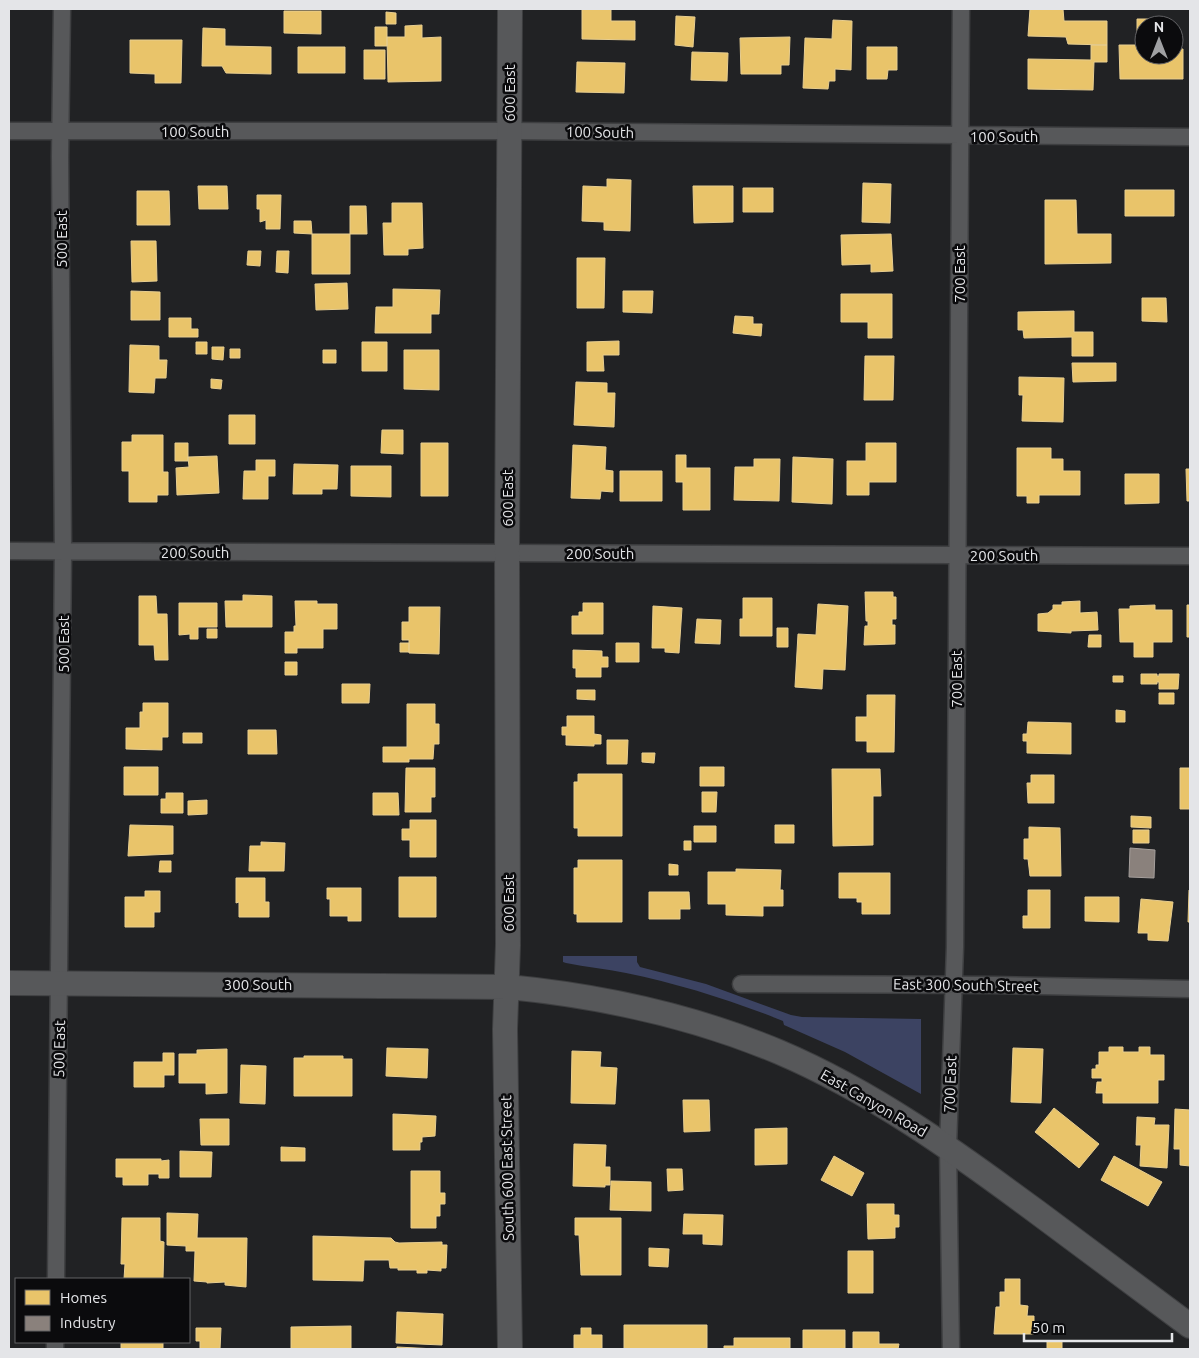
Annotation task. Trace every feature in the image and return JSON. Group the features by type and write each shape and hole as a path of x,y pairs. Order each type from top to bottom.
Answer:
{"street":[{"name":"500 East","path":"56,1278 63,552 60,132 62,9"},
{"name":"600 East","path":"508,986 507,552 510,9"},
{"name":"700 East","path":"951,1349 948,1147 954,985 961,9"},
{"name":"100 South","path":"9,131 509,131 1190,137"},
{"name":"200 South","path":"9,552 507,552 1190,556"},
{"name":"300 South","path":"9,983 508,986"},
{"name":"East 300 South Street","path":"742,984 1190,989"},
{"name":"East Canyon Road","path":"508,986 574,994 616,1002 695,1022 741,1037 788,1056 852,1088 948,1147 1190,1326"},
{"name":"South 600 East Street","path":"508,986 505,1029 510,1349"}],"shaded area":[{"path":"563,956 637,956 637,962 640,967 706,984 791,1015 802,1017 921,1019 921,1094 845,1052 784,1025 783,1021 726,1000 666,982 566,963 563,962"}],"building: Homes":[{"path":"582,9 611,9 611,21 635,21 635,40 582,39"},
{"path":"1030,9 1063,9 1064,21 1107,21 1107,45 1068,44 1066,37 1028,36"},
{"path":"284,11 321,11 321,34 284,33"},
{"path":"386,12 396,13 396,24 386,24"},
{"path":"676,16 695,17 693,47 675,45"},
{"path":"833,20 852,21 851,70 835,69 835,81 829,81 828,89 803,88 805,38 832,39"},
{"path":"422,25 422,38 441,37 441,81 388,82 387,37 405,37 405,26"},
{"path":"375,27 387,27 387,46 375,46"},
{"path":"203,28 225,29 225,46 271,47 271,74 226,73 222,66 202,66"},
{"path":"790,37 789,65 781,65 781,74 741,74 740,38"},
{"path":"130,40 182,40 181,83 155,83 155,74 130,73"},
{"path":"1091,45 1107,45 1107,62 1094,62 1093,90 1028,89 1028,59 1091,60"},
{"path":"1119,45 1134,45 1134,65 1183,65 1183,79 1120,79"},
{"path":"298,47 345,47 345,73 298,73"},
{"path":"867,47 897,47 897,70 888,70 887,79 867,79"},
{"path":"364,50 385,50 385,79 364,79"},
{"path":"692,52 728,53 727,81 691,80"},
{"path":"577,62 625,63 624,93 576,92"},
{"path":"607,179 631,180 630,231 604,230 604,222 582,221 583,186 607,187"},
{"path":"863,183 891,184 890,223 862,222"},
{"path":"198,186 227,186 228,209 199,209"},
{"path":"693,186 733,186 733,222 694,223"},
{"path":"743,188 773,188 773,212 743,212"},
{"path":"1125,190 1174,190 1174,216 1125,216"},
{"path":"137,191 169,191 170,225 137,225"},
{"path":"257,195 281,195 280,229 266,229 266,220 260,222 260,209 257,209"},
{"path":"1045,200 1076,200 1077,234 1111,234 1111,263 1045,264"},
{"path":"392,203 422,203 423,248 408,249 408,255 384,255 383,223 392,223"},
{"path":"350,206 366,206 367,234 350,234"},
{"path":"294,221 311,221 312,234 294,233"},
{"path":"312,234 350,234 350,274 312,274"},
{"path":"891,234 893,271 871,272 871,264 842,265 841,235"},
{"path":"131,241 156,241 157,281 132,282"},
{"path":"248,251 261,251 260,266 247,265"},
{"path":"277,251 289,251 288,273 276,272"},
{"path":"577,258 605,258 604,308 577,308"},
{"path":"347,283 348,309 316,310 315,284"},
{"path":"393,289 440,290 439,314 431,314 431,333 375,333 376,307 393,307"},
{"path":"131,291 160,292 160,320 131,320"},
{"path":"623,291 653,291 652,313 623,312"},
{"path":"841,294 892,294 892,338 868,338 868,322 841,322"},
{"path":"1142,298 1166,298 1167,322 1142,321"},
{"path":"1074,311 1074,332 1093,332 1093,356 1072,356 1072,337 1024,338 1023,330 1018,330 1018,312"},
{"path":"735,316 753,317 753,324 762,324 761,336 733,333"},
{"path":"169,318 191,318 191,329 198,329 198,337 169,337"},
{"path":"619,341 619,355 603,355 604,371 587,371 587,342"},
{"path":"196,342 207,342 207,354 196,354"},
{"path":"362,342 387,342 387,371 362,371"},
{"path":"130,345 159,346 159,360 167,360 166,378 155,378 154,393 129,392"},
{"path":"212,347 224,347 223,360 212,359"},
{"path":"230,349 240,349 240,358 230,358"},
{"path":"323,350 336,350 336,363 323,363"},
{"path":"404,350 439,350 439,390 404,389"},
{"path":"865,356 894,356 893,400 864,400"},
{"path":"1072,363 1116,363 1116,381 1073,382"},
{"path":"1019,377 1064,378 1063,422 1022,421 1023,395 1019,395"},
{"path":"211,379 222,380 221,389 211,388"},
{"path":"576,382 607,383 607,393 615,393 614,427 574,425"},
{"path":"229,415 255,415 255,444 229,444"},
{"path":"382,430 403,430 403,454 381,453"},
{"path":"132,435 163,435 163,472 168,472 168,495 157,495 157,502 129,502 129,471 122,471 122,442 132,442"},
{"path":"175,443 188,443 188,461 175,461"},
{"path":"421,443 448,443 448,496 421,496"},
{"path":"866,443 896,443 896,482 869,482 869,495 847,495 847,461 866,461"},
{"path":"573,445 606,447 605,470 613,471 613,492 601,491 600,499 571,498"},
{"path":"1017,448 1051,448 1051,459 1063,459 1063,471 1080,471 1080,495 1039,495 1039,503 1027,503 1027,496 1017,496"},
{"path":"676,455 686,455 686,468 710,468 710,510 683,510 683,482 676,482"},
{"path":"217,456 219,493 177,495 176,468 189,467 188,457"},
{"path":"793,457 833,459 832,504 792,502"},
{"path":"754,459 780,459 779,501 734,500 735,467 754,467"},
{"path":"256,460 275,460 275,476 268,476 268,499 243,499 244,471 256,471"},
{"path":"294,464 338,465 337,489 322,489 322,494 293,494"},
{"path":"351,466 391,466 391,497 351,496"},
{"path":"1186,469 1190,469 1190,501 1187,501"},
{"path":"620,471 662,471 662,501 620,501"},
{"path":"1125,474 1159,474 1159,503 1125,504"},
{"path":"865,592 893,592 893,597 896,597 896,619 892,619 892,625 895,625 895,644 864,645 865,626 868,626 868,621 866,621"},
{"path":"243,595 272,596 272,627 226,627 225,601 243,601"},
{"path":"139,596 156,596 157,614 167,614 168,660 155,660 154,645 139,645"},
{"path":"743,598 772,598 772,636 740,636 740,619 743,619"},
{"path":"295,601 317,601 317,604 337,604 337,629 323,629 323,648 297,648 297,653 285,653 285,632 294,632 294,626 296,626"},
{"path":"1080,601 1080,613 1097,612 1098,630 1071,631 1071,633 1038,631 1038,614 1048,613 1053,609 1053,605 1062,605 1062,602"},
{"path":"179,603 217,603 217,627 198,627 198,639 190,639 190,634 179,635"},
{"path":"583,603 603,603 603,634 572,634 572,616 579,616 579,612 583,612"},
{"path":"818,604 848,606 845,670 823,669 822,689 795,687 798,634 816,635"},
{"path":"1155,605 1155,610 1172,610 1172,642 1153,642 1153,657 1134,657 1134,642 1120,642 1119,609 1130,609 1130,606"},
{"path":"1187,605 1190,605 1190,637 1187,637"},
{"path":"653,606 682,608 679,653 665,652 665,648 652,648"},
{"path":"409,607 440,607 439,654 409,653 409,640 402,640 402,622 409,622"},
{"path":"697,619 721,620 720,644 695,643"},
{"path":"777,628 788,628 788,647 777,647"},
{"path":"207,629 217,629 217,638 207,638"},
{"path":"1089,635 1101,635 1101,647 1088,647"},
{"path":"400,643 409,643 409,652 400,652"},
{"path":"616,643 639,643 639,662 616,662"},
{"path":"573,650 602,651 602,657 608,657 608,667 601,667 601,677 576,677 576,668 573,668"},
{"path":"285,662 297,662 297,675 285,675"},
{"path":"1141,674 1157,674 1159,676 1159,674 1179,674 1178,689 1159,689 1159,682 1157,684 1141,684"},
{"path":"1113,676 1123,676 1123,682 1113,682"},
{"path":"342,684 370,684 369,703 342,703"},
{"path":"577,690 595,690 595,700 577,699"},
{"path":"1159,693 1174,693 1174,704 1159,704"},
{"path":"867,695 895,695 894,752 867,752 867,741 856,741 856,717 867,717"},
{"path":"143,703 168,703 168,737 162,737 162,750 126,749 126,728 140,728 140,712 143,712"},
{"path":"407,704 435,704 435,724 439,724 439,744 434,744 433,759 409,759 409,762 383,762 383,747 407,747"},
{"path":"1116,710 1125,711 1125,722 1116,722"},
{"path":"567,716 594,716 594,734 601,735 601,744 594,744 594,746 566,745 566,735 562,735 562,727 567,727"},
{"path":"1028,722 1071,723 1071,754 1027,753 1027,741 1023,741 1023,734 1027,734"},
{"path":"248,730 276,730 277,754 248,754"},
{"path":"183,733 202,733 202,743 183,743"},
{"path":"607,740 628,740 627,764 607,764"},
{"path":"642,753 655,753 654,763 642,762"},
{"path":"124,767 158,767 158,795 124,795"},
{"path":"700,767 724,767 724,786 700,786"},
{"path":"406,768 435,768 435,797 431,797 431,812 405,812"},
{"path":"1180,768 1190,768 1190,809 1180,809"},
{"path":"832,769 880,769 881,796 873,796 873,845 833,846"},
{"path":"578,774 622,774 622,836 578,836 578,828 574,828 574,782 578,782"},
{"path":"1031,775 1054,775 1054,803 1028,803 1027,783 1031,783"},
{"path":"702,792 717,792 716,812 702,812"},
{"path":"166,793 183,793 183,813 161,813 161,799 166,799"},
{"path":"373,793 398,793 399,815 373,815"},
{"path":"207,800 207,814 188,815 188,801"},
{"path":"1131,816 1151,817 1151,828 1131,827"},
{"path":"410,820 436,820 436,857 410,857 410,840 402,840 402,829 410,829"},
{"path":"130,825 173,826 173,854 128,856"},
{"path":"775,825 794,825 794,843 775,843"},
{"path":"694,826 716,826 716,842 694,842"},
{"path":"1029,827 1060,828 1061,876 1030,876 1028,859 1024,859 1024,839 1029,839"},
{"path":"1133,830 1149,830 1149,843 1133,843"},
{"path":"684,841 691,841 691,850 684,850"},
{"path":"261,842 285,843 284,871 249,871 250,846 261,846"},
{"path":"578,860 622,860 622,922 577,922 577,914 574,914 574,868 578,868"},
{"path":"160,861 171,861 171,872 159,872"},
{"path":"669,864 678,865 678,875 669,875"},
{"path":"736,869 781,870 780,890 783,890 783,906 763,906 763,916 726,915 726,904 708,904 708,872 736,872"},
{"path":"839,873 890,873 890,914 862,914 862,902 857,902 857,898 839,898"},
{"path":"399,877 436,877 436,917 399,917"},
{"path":"236,878 265,878 265,902 269,902 269,917 239,917 239,902 236,903"},
{"path":"327,888 361,888 361,921 348,921 348,916 330,916 330,899 327,899"},
{"path":"1028,890 1050,890 1050,928 1023,928 1023,916 1028,916"},
{"path":"1189,890 1190,922 1188,922"},
{"path":"145,891 160,891 160,912 154,912 154,927 125,927 125,897 145,897"},
{"path":"649,892 689,892 690,909 680,909 680,919 649,919"},
{"path":"1085,897 1119,897 1119,922 1085,921"},
{"path":"1141,899 1173,902 1168,941 1148,940 1148,933 1138,933"},
{"path":"1109,1047 1123,1047 1123,1052 1139,1052 1139,1047 1150,1047 1150,1055 1164,1055 1164,1080 1158,1080 1158,1103 1103,1103 1103,1093 1096,1093 1097,1082 1102,1082 1102,1078 1092,1078 1092,1069 1096,1069 1096,1065 1099,1065 1099,1052 1109,1052"},
{"path":"387,1048 428,1049 427,1078 386,1076"},
{"path":"1013,1048 1043,1049 1041,1103 1011,1102"},
{"path":"227,1049 227,1093 206,1094 206,1083 179,1083 179,1054 197,1054 197,1050"},
{"path":"572,1051 601,1052 600,1067 617,1068 615,1104 571,1103"},
{"path":"163,1053 174,1053 174,1075 164,1075 164,1087 134,1087 134,1062 163,1062"},
{"path":"304,1056 343,1056 343,1059 352,1059 352,1096 294,1096 294,1058 304,1058"},
{"path":"241,1065 266,1066 265,1104 240,1103"},
{"path":"683,1100 709,1100 710,1131 684,1132"},
{"path":"1054,1108 1099,1144 1079,1168 1035,1132"},
{"path":"1175,1109 1190,1110 1190,1166 1180,1165 1180,1149 1174,1149"},
{"path":"393,1114 436,1116 435,1136 422,1137 420,1150 393,1150"},
{"path":"1137,1117 1155,1118 1154,1125 1169,1125 1167,1168 1140,1166 1141,1145 1136,1145"},
{"path":"200,1119 229,1119 229,1145 201,1145"},
{"path":"787,1128 787,1164 755,1165 755,1129"},
{"path":"574,1144 606,1145 605,1167 610,1167 610,1185 605,1185 605,1187 573,1186"},
{"path":"281,1147 305,1148 305,1161 281,1161"},
{"path":"180,1151 212,1152 211,1177 180,1177"},
{"path":"834,1156 864,1173 852,1196 821,1180"},
{"path":"1114,1156 1162,1182 1148,1206 1101,1180"},
{"path":"116,1159 169,1160 169,1178 159,1178 159,1174 148,1174 148,1185 123,1185 123,1177 116,1177"},
{"path":"667,1169 682,1169 683,1190 668,1191"},
{"path":"411,1171 440,1171 440,1193 445,1193 445,1204 440,1204 440,1216 436,1216 436,1228 411,1228"},
{"path":"611,1181 651,1182 651,1211 610,1210"},
{"path":"867,1204 894,1204 894,1215 899,1215 899,1227 895,1227 895,1238 868,1239"},
{"path":"167,1213 198,1214 197,1238 247,1238 246,1287 225,1285 225,1282 207,1283 194,1281 195,1251 186,1251 186,1246 167,1245"},
{"path":"684,1214 723,1215 722,1245 703,1244 703,1234 683,1234"},
{"path":"122,1218 160,1218 160,1241 164,1242 163,1278 124,1278 125,1264 121,1264"},
{"path":"575,1218 621,1218 621,1275 581,1275 579,1235 575,1235"},
{"path":"313,1236 391,1238 399,1243 442,1242 442,1245 447,1245 446,1268 441,1268 441,1271 427,1270 427,1273 417,1273 417,1270 390,1268 389,1260 364,1260 363,1281 313,1280"},
{"path":"649,1248 669,1249 668,1267 649,1266"},
{"path":"848,1251 873,1251 873,1293 848,1293"},
{"path":"1005,1279 1020,1279 1020,1305 1028,1306 1027,1316 1034,1316 1034,1334 994,1334 996,1307 1000,1307 1000,1292 1005,1292"},
{"path":"397,1312 443,1314 442,1345 396,1343"},
{"path":"624,1325 707,1325 707,1349 624,1349"},
{"path":"351,1326 351,1349 291,1349 291,1327"},
{"path":"196,1328 221,1328 220,1349 200,1349 200,1341 196,1341"},
{"path":"581,1328 591,1328 591,1335 602,1335 602,1349 574,1349 574,1335 581,1335"},
{"path":"803,1330 845,1330 845,1349 803,1349"},
{"path":"853,1332 879,1332 879,1344 899,1344 898,1349 853,1349"},
{"path":"734,1338 790,1338 790,1349 724,1349 724,1346 734,1346"},
{"path":"1047,1341 1062,1341 1062,1349 1047,1349"},
{"path":"121,1343 163,1343 163,1349 121,1349"},
{"path":"397,1347 436,1349 397,1349"}],"building: Industry":[{"path":"1130,848 1155,850 1154,878 1129,877"}]}
